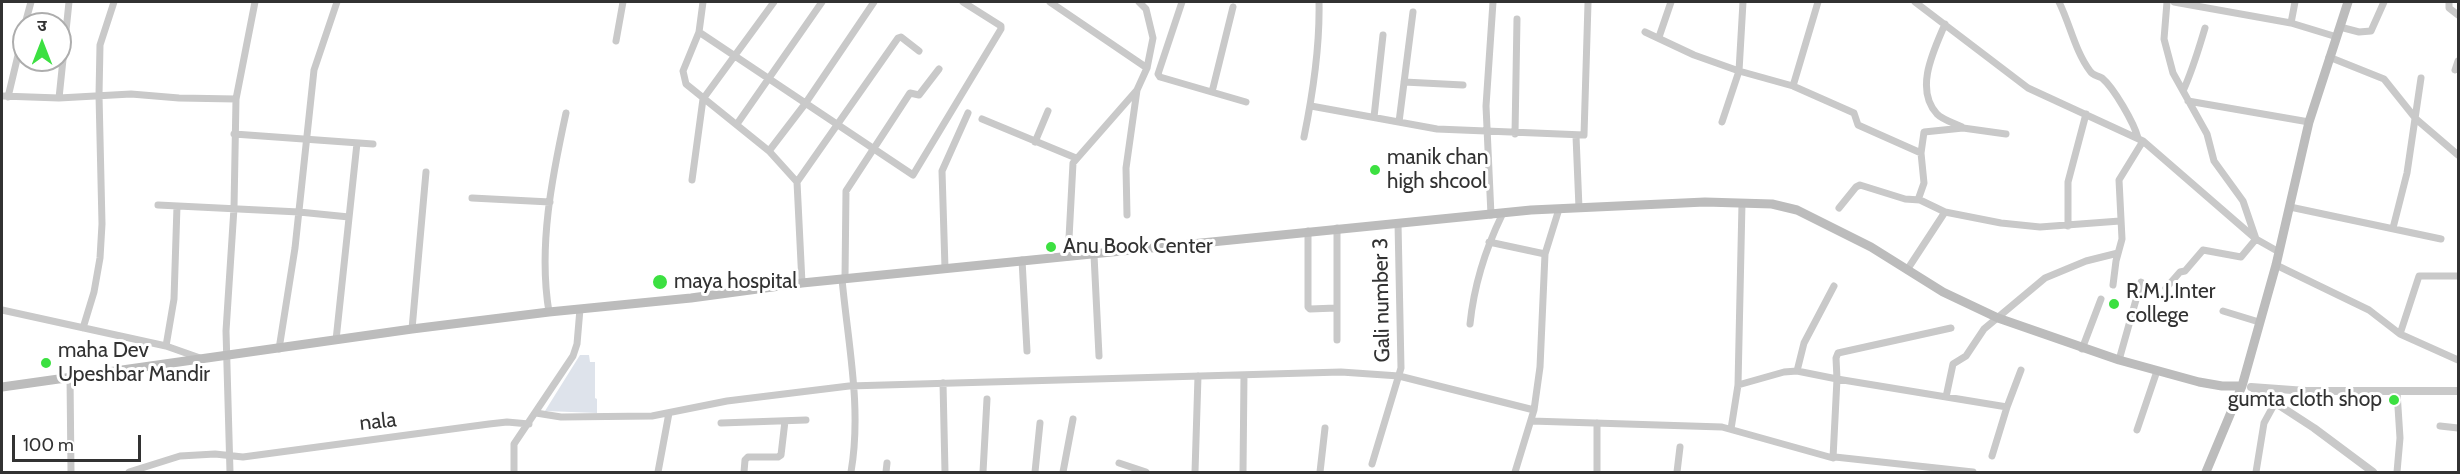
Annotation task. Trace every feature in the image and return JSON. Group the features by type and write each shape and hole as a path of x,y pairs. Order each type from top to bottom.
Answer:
{"main road":[{"path":"2206,472 2247,386 2259,322 2276,265 2309,122 2348,2"},
{"path":"2,387 412,329 691,298 844,278 1219,243 1337,228 1559,209 1705,202 1772,204 1797,210 1871,247 1943,292 1998,318 2082,349 2157,371 2222,386 2247,386"}],"street":[{"path":"60,98 69,2"},
{"path":"83,328 97,276 102,224 100,45 114,2"},
{"path":"230,472 226,331 234,208 234,134 236,99 255,2"},
{"path":"279,349 299,212 314,70 337,2"},
{"path":"616,41 623,2"},
{"path":"703,2 699,32 683,71 686,84 769,151 796,182 802,283"},
{"path":"692,180 703,99 774,2"},
{"path":"737,124 822,2"},
{"path":"769,151 805,104 874,2"},
{"path":"699,32 910,175 914,174 1001,29 1001,26 963,2"},
{"path":"1050,2 1147,68"},
{"path":"1127,215 1126,168 1137,90 1147,68 1153,38 1146,9 1139,2"},
{"path":"1182,2 1158,74 1246,102"},
{"path":"1304,137 1311,106 1319,28 1319,2"},
{"path":"1470,324 1476,283 1496,215 1486,132 1486,84 1493,2"},
{"path":"1659,37 1671,2"},
{"path":"1722,122 1739,71 1743,2"},
{"path":"1792,86 1818,2"},
{"path":"1915,2 2028,88 2141,139 2256,239 2279,252"},
{"path":"2059,2 2080,53 2091,73 2101,77 2133,122 2141,139"},
{"path":"2167,2 2164,39 2173,73 2207,134 2214,161 2242,201 2256,239"},
{"path":"2174,2 2291,23 2337,37"},
{"path":"2291,23 2295,2"},
{"path":"2340,27 2359,32 2371,31 2384,2"},
{"path":"2449,2 2449,9 2458,15"},
{"path":"1311,106 1437,129 1515,134 1584,135 1586,132 1588,3"},
{"path":"1212,92 1233,8"},
{"path":"1398,122 1413,12"},
{"path":"1515,134 1517,19"},
{"path":"1945,24 1930,60 1927,90 1937,113 1963,128"},
{"path":"2183,91 2196,62 2205,28"},
{"path":"1645,32 1694,55 1792,86 1854,113 1858,125 1921,153"},
{"path":"1374,117 1383,35"},
{"path":"796,182 898,38 901,37 919,51"},
{"path":"2329,57 2385,79 2416,119 2458,155"},
{"path":"2455,70 2458,61"},
{"path":"851,472 856,431 844,278 844,198 849,184 910,93 919,94 939,69"},
{"path":"12,72 5,96 60,98 131,94 236,99"},
{"path":"2393,228 2407,173 2421,78"},
{"path":"1404,82 1463,85"},
{"path":"1068,257 1072,167 1076,158 1137,90"},
{"path":"2188,101 2309,122"},
{"path":"1035,142 1048,111"},
{"path":"549,312 546,275 550,202 566,113"},
{"path":"945,268 942,171 968,113"},
{"path":"2068,226 2068,182 2086,114"},
{"path":"982,119 1076,158"},
{"path":"1918,200 1924,183 1921,153 1922,135 1926,131 1963,128 2006,134"},
{"path":"234,134 373,144"},
{"path":"1576,136 1579,208"},
{"path":"2114,285 2122,239 2119,180 2141,139"},
{"path":"336,340 357,143"},
{"path":"412,329 426,172"},
{"path":"1839,208 1858,185 1905,199 1918,200 1945,212 2001,223 2040,227 2120,221"},
{"path":"472,198 550,202"},
{"path":"1732,422 1738,385 1742,203"},
{"path":"158,205 299,212 349,217"},
{"path":"166,346 174,300 177,206"},
{"path":"2290,207 2441,239"},
{"path":"1515,472 1534,410 1540,367 1545,254 1559,209"},
{"path":"1907,270 1945,212"},
{"name":"Gali number 3","path":"1372,464 1398,382 1398,223"},
{"path":"1337,228 1337,340"},
{"path":"1308,231 1308,307 1310,309 1336,308"},
{"path":"2166,288 2203,250 2241,257 2256,239"},
{"path":"1489,242 1545,254"},
{"path":"1946,397 1953,364 1966,356 1980,334 2045,278 2086,261 2118,253"},
{"path":"1094,255 1099,356"},
{"path":"1022,260 1027,351"},
{"path":"2276,265 2369,310 2400,334 2458,360"},
{"path":"2400,334 2419,276 2458,276"},
{"path":"2119,360 2141,282"},
{"path":"1797,371 1804,343 1834,286"},
{"path":"2082,349 2101,299"},
{"path":"514,472 514,444 573,356 580,309"},
{"path":"2,310 166,346 201,358"},
{"path":"2223,311 2259,322"},
{"path":"1835,452 1836,358 1838,353 1951,328"},
{"path":"1992,456 2021,370"},
{"path":"1738,385 1797,371 2007,407"},
{"path":"2137,430 2157,371"},
{"name":"nala","path":"129,472 180,456 215,454 230,457 532,419 652,416 727,401 853,386 1341,372 1534,410"},
{"path":"1243,472 1244,375"},
{"path":"70,376 71,472"},
{"path":"1195,472 1198,376"},
{"path":"943,383 945,472"},
{"path":"2247,386 2306,391 2458,391"},
{"path":"2247,386 2276,401 2373,472"},
{"path":"2397,392 2400,438 2397,472"},
{"path":"983,472 987,399"},
{"path":"2256,472 2264,423 2276,401"},
{"path":"658,472 669,412"},
{"path":"1063,472 1073,419"},
{"path":"722,423 806,420"},
{"path":"744,472 745,460 748,457 778,457 781,455 785,421"},
{"path":"1531,421 1732,422 1808,452 1835,452 1973,472"},
{"path":"1035,472 1040,423"},
{"path":"1597,423 1597,472"},
{"path":"2440,426 2458,429"},
{"path":"1320,472 1325,428"},
{"path":"1677,472 1680,447"},
{"path":"886,472 888,463"},
{"path":"1119,463 1146,472"}],"shaded area":[{"path":"580,355 589,355 590,362 595,362 597,413 545,411"}],"place":[{"name":"manik chan high shcool","path":"1375,170"},
{"name":"Anu Book Center","path":"1051,247"},
{"name":"maya hospital","path":"660,282"},
{"name":"R.M.J.Inter college","path":"2114,304"},
{"name":"maha Dev Upeshbar Mandir","path":"46,363"},
{"name":"gumta cloth shop","path":"2394,400"}]}
